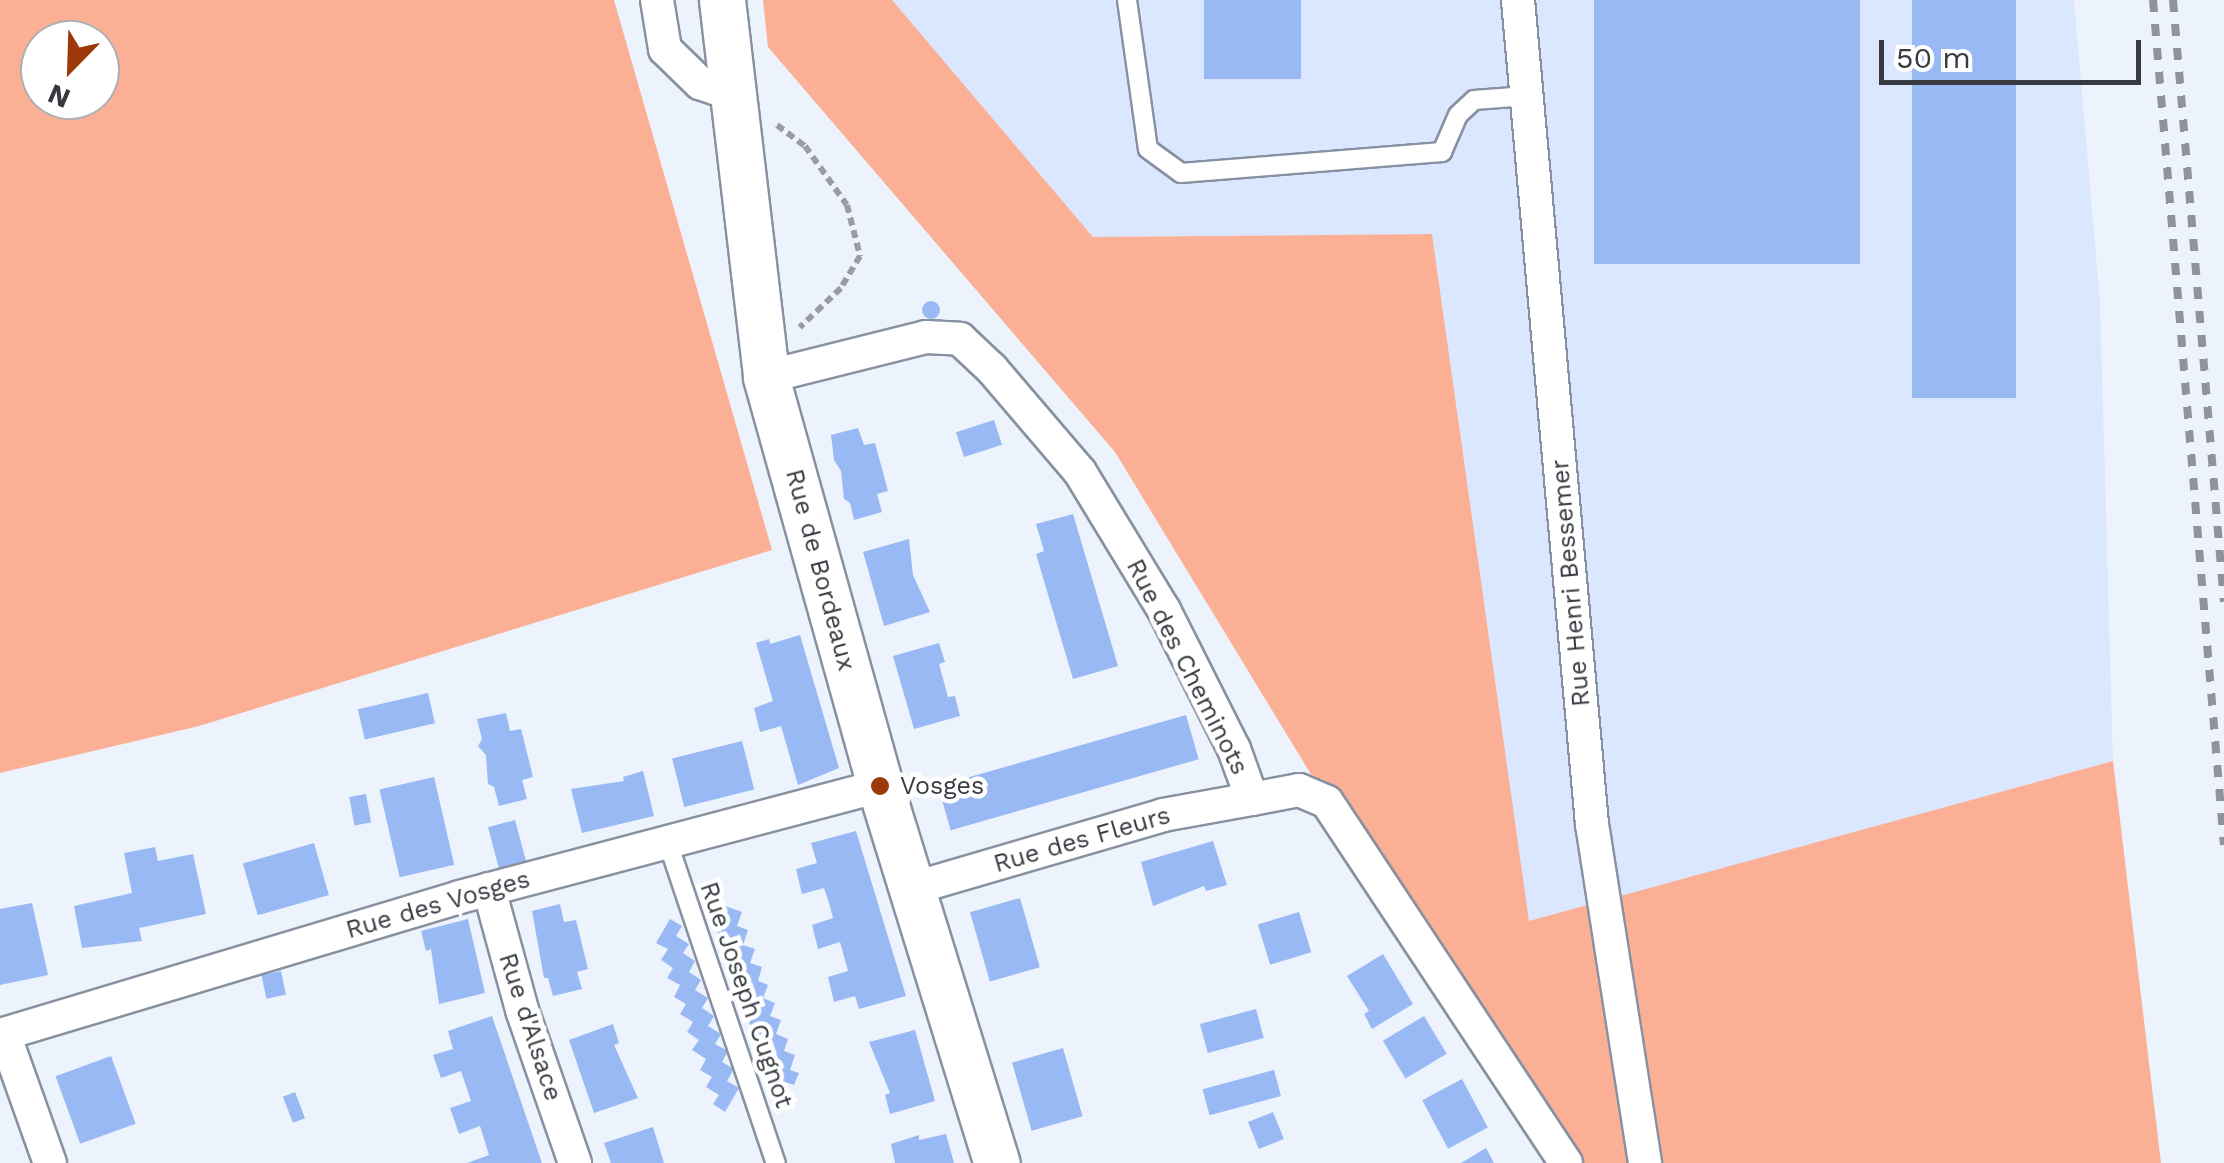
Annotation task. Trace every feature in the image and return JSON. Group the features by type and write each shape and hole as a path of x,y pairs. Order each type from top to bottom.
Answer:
{"street":[{"path":"657,0 666,49 700,83 735,95"},
{"name":"Rue de Bordeaux","path":"722,0 765,366 880,786 997,1163"},
{"name":"Rue Henri Bessemer","path":"1518,0 1592,824 1645,1163"},
{"name":"Rue des Cheminots","path":"765,366 926,338 960,339 1080,472 1164,610 1234,749 1252,799 1300,790 1327,802 1566,1163"},
{"name":"Rue des Vosges","path":"2,1034 489,890 880,786"},
{"name":"Rue des Fleurs","path":"914,888 1163,815 1252,799"},
{"name":"Rue d'Alsace","path":"489,890 522,1010 575,1163"},
{"path":"2,1034 50,1163"}],"lane":[{"path":"1127,0 1148,149 1181,173 1442,152 1458,115 1474,100 1527,96"},
{"name":"Rue Joseph Cugnot","path":"668,843 776,1163"}],"path":[{"path":"735,95 805,146 847,205 860,256 841,288 765,366"}],"shaded area":[{"path":"0,0 614,0 772,550 199,726 0,773"},
{"path":"763,0 892,0 1093,237 1432,234 1529,921 2113,761 2161,1163 1578,1163 1391,906 1115,452 768,47"},
{"path":"892,0 2074,0 2100,302 2113,761 1529,922 1432,234 1093,237"}],"building":[{"path":"1204,0 1301,0 1301,79 1204,79"},
{"path":"1594,0 1860,0 1860,264 1594,264"},
{"path":"1912,0 2016,0 2016,398 1912,398"},
{"path":"931,301 940,310 931,319 922,310"},
{"path":"994,420 1002,445 964,457 956,432"},
{"path":"858,428 864,445 875,443 888,491 877,494 882,512 854,520 850,503 844,499 831,435"},
{"path":"1073,514 1118,666 1073,679 1036,554 1044,551 1036,524"},
{"path":"909,539 913,575 930,612 884,626 863,552"},
{"path":"800,635 839,768 798,785 781,726 760,732 754,708 773,701 756,643 769,639 770,644"},
{"path":"939,643 945,662 939,664 948,697 955,696 960,716 914,729 893,656"},
{"path":"428,693 435,723 365,739 358,709"},
{"path":"506,713 510,731 521,729 533,777 522,780 527,799 499,806 494,787 488,784 486,755 478,746 482,739 477,719"},
{"path":"1186,715 1199,759 951,830 938,786"},
{"path":"742,741 754,790 684,807 672,758"},
{"path":"643,771 654,816 582,833 571,789 624,781 623,777"},
{"path":"434,777 454,865 400,877 379,790"},
{"path":"366,794 371,823 354,826 349,797"},
{"path":"515,820 526,862 499,869 488,827"},
{"path":"856,831 906,996 859,1009 855,996 834,1002 828,977 848,971 840,942 818,949 812,925 833,918 829,903 824,888 802,894 796,869 817,863 811,843"},
{"path":"1213,841 1227,885 1206,891 1204,886 1153,906 1141,862"},
{"path":"314,843 329,895 258,915 243,863"},
{"path":"155,847 158,861 193,854 206,914 139,928 142,941 82,948 74,906 132,893 124,853"},
{"path":"1020,898 1040,967 990,982 970,912"},
{"path":"714,902 742,912 737,926 748,930 743,945 755,949 750,963 762,967 758,981 768,985 763,998 775,1003 770,1016 781,1020 776,1034 788,1039 784,1051 795,1055 790,1070 799,1073 794,1085 767,1076 771,1063 760,1059 765,1044 754,1040 759,1028 749,1024 754,1010 742,1006 747,992 737,988 741,975 730,971 735,957 724,953 729,939 717,935 722,920 709,916"},
{"path":"32,903 48,975 0,985 0,909"},
{"path":"560,904 564,922 576,920 588,969 577,972 582,989 553,996 548,978 544,978 532,911"},
{"path":"1299,912 1311,952 1270,965 1258,925"},
{"path":"468,919 485,993 439,1004 431,949 426,951 421,931"},
{"path":"670,919 682,926 676,936 689,944 683,953 695,961 689,972 701,980 695,990 708,998 702,1008 714,1016 708,1026 721,1034 715,1044 728,1051 722,1062 734,1069 727,1081 739,1088 725,1112 713,1104 719,1095 706,1087 712,1077 700,1070 706,1059 692,1050 699,1040 687,1032 693,1022 680,1014 686,1004 674,997 680,985 667,978 673,968 661,960 668,949 656,943"},
{"path":"1383,954 1413,1004 1372,1029 1364,1014 1369,1011 1347,976"},
{"path":"281,971 286,994 266,999 261,975"},
{"path":"1256,1009 1264,1038 1208,1053 1200,1024"},
{"path":"492,1016 542,1163 467,1163 489,1155 480,1126 459,1134 450,1108 471,1101 461,1071 441,1078 433,1055 453,1049 448,1031"},
{"path":"1424,1016 1447,1054 1406,1078 1383,1041"},
{"path":"613,1024 619,1043 614,1045 638,1098 594,1113 569,1040"},
{"path":"915,1030 935,1101 890,1114 885,1095 890,1093 869,1042"},
{"path":"1063,1048 1083,1116 1032,1131 1012,1063"},
{"path":"111,1056 136,1124 80,1144 56,1076"},
{"path":"1274,1070 1281,1096 1210,1115 1203,1089"},
{"path":"1462,1079 1488,1128 1448,1149 1422,1100"},
{"path":"295,1092 305,1118 293,1123 283,1097"},
{"path":"1273,1112 1284,1139 1259,1149 1248,1122"},
{"path":"653,1127 664,1163 611,1163 604,1143"},
{"path":"946,1134 954,1163 895,1163 891,1144 919,1135 919,1140"},
{"path":"1486,1148 1494,1163 1461,1163"}],"railway":[{"path":"2153,0 2224,845"},
{"path":"2173,0 2224,602"}],"place":[{"name":"Vosges","path":"880,786"}]}
